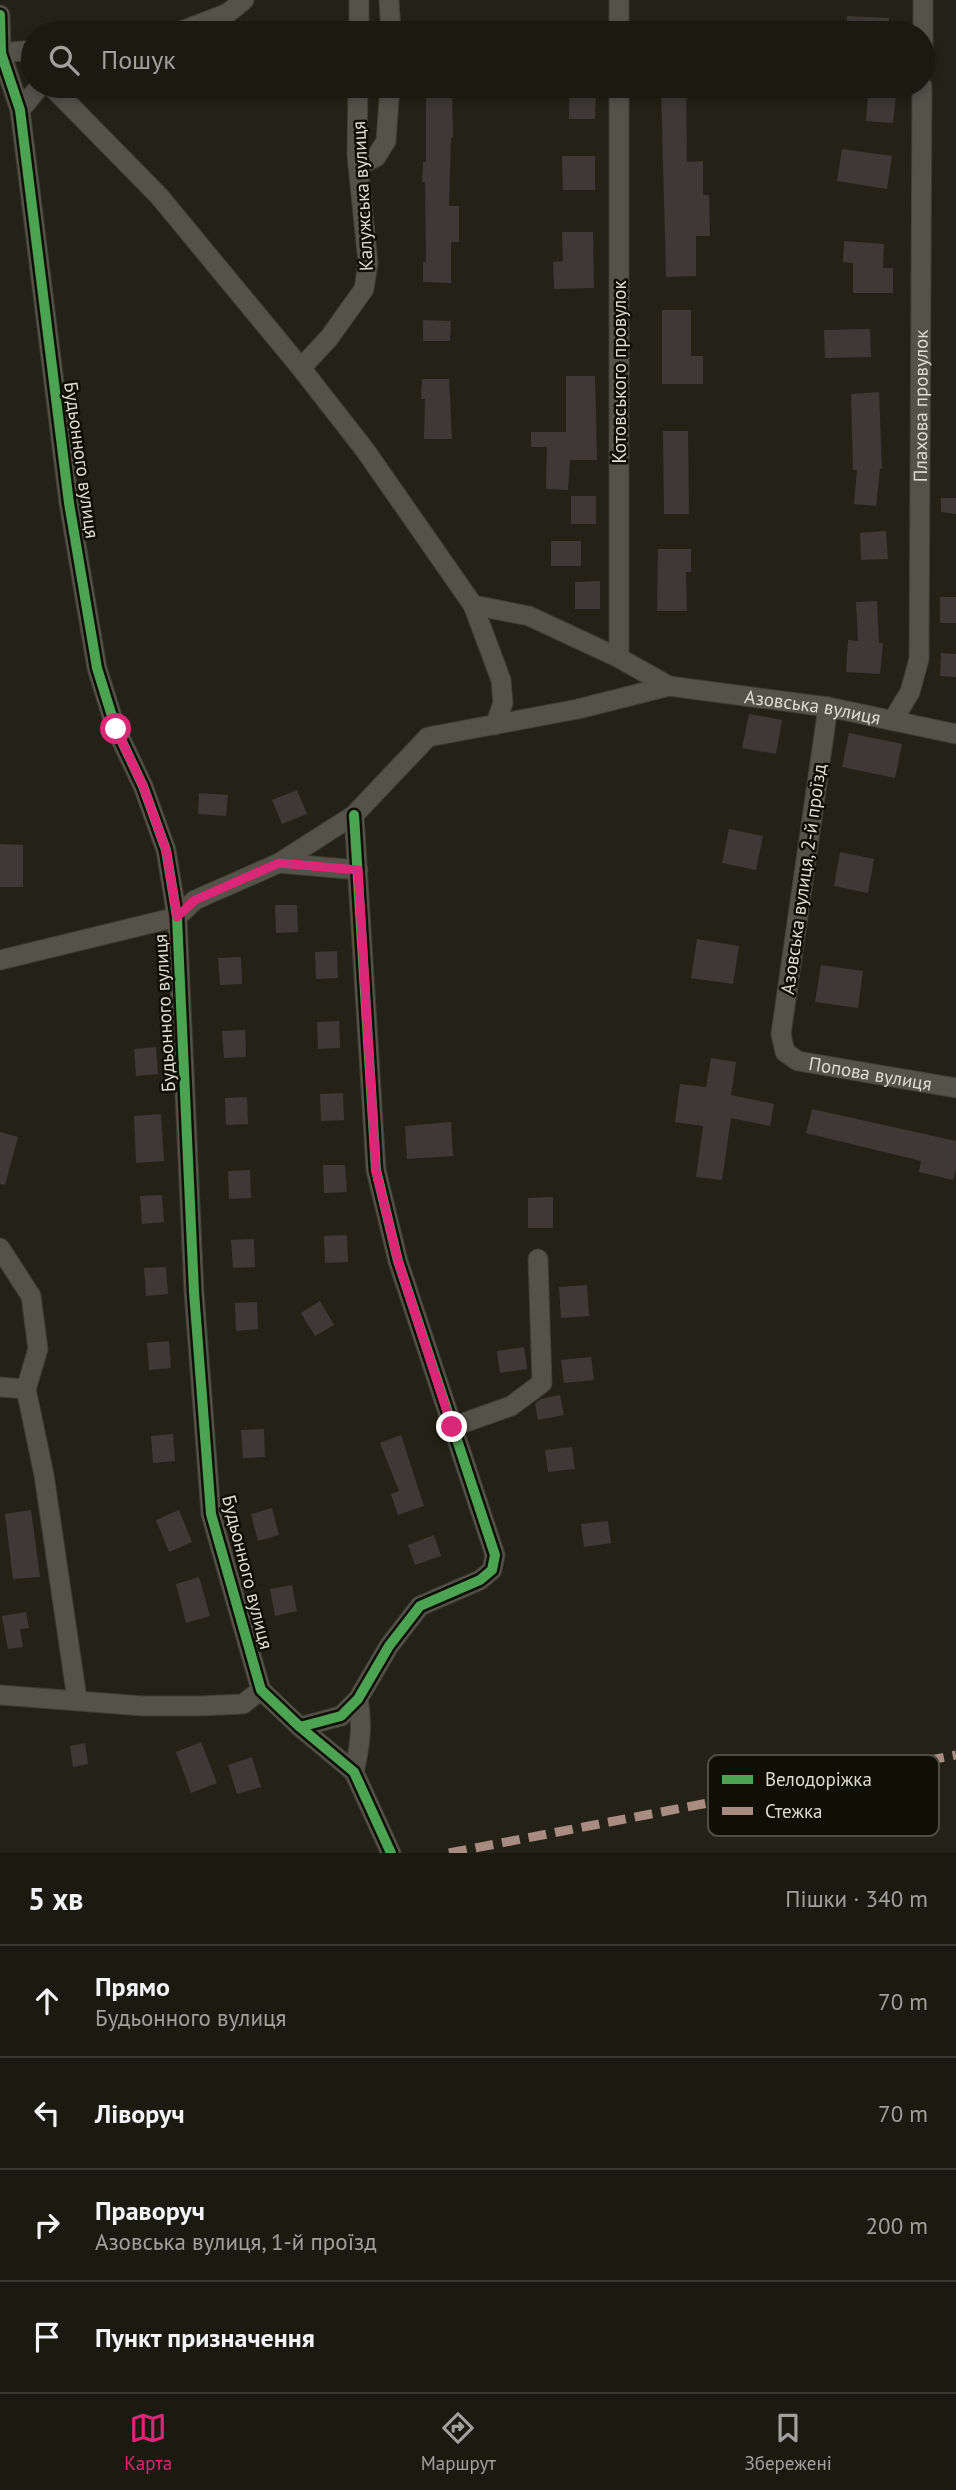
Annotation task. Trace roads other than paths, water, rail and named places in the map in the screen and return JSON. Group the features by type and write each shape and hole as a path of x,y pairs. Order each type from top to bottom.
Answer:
{"street":[{"path":"202,21 244,0"},
{"path":"359,0 359,21"},
{"path":"388,0 390,21"},
{"path":"619,0 619,21"},
{"path":"923,0 923,21"},
{"name":"Будьонного вулиця","path":"0,15 0,53 20,110 69,503 97,668 116,729 143,786 166,850 177,917 194,1292 211,1514 261,1690"},
{"path":"0,53 21,51"},
{"path":"20,110 30,98"},
{"path":"63,98 159,196 301,368 365,450 473,605 501,680 503,703 495,724"},
{"name":"Калужська вулиця","path":"301,368 329,338 364,289 368,263 358,166 358,98"},
{"path":"358,166 376,157 386,141 389,98"},
{"name":"Котовського провулок","path":"619,98 620,658"},
{"name":"Плахова провулок","path":"893,720 909,692 919,659 922,98"},
{"path":"473,605 529,616 620,658 669,686"},
{"path":"0,960 177,917 195,900 279,863 354,816 428,737 578,709 669,686"},
{"name":"Азовська вулиця","path":"669,686 828,706 956,734"},
{"name":"Азовська вулиця, 2-й проїзд","path":"785,1052 781,1034 828,706"},
{"path":"300,1727 341,1716 358,1699 389,1646 420,1606 480,1580 492,1570 495,1555 398,1261 376,1171 354,816"},
{"path":"279,863 358,870"},
{"name":"Попова вулиця","path":"785,1052 799,1061 956,1088"},
{"path":"0,1248 31,1296 38,1349 26,1389 44,1475 77,1699"},
{"path":"452,1427 512,1406 542,1383 538,1259"},
{"path":"0,1387 26,1389"},
{"path":"0,1695 143,1706 200,1706 243,1704 261,1690 354,1772 391,1853"},
{"path":"354,1772 361,1740 362,1718 358,1699"}]}
